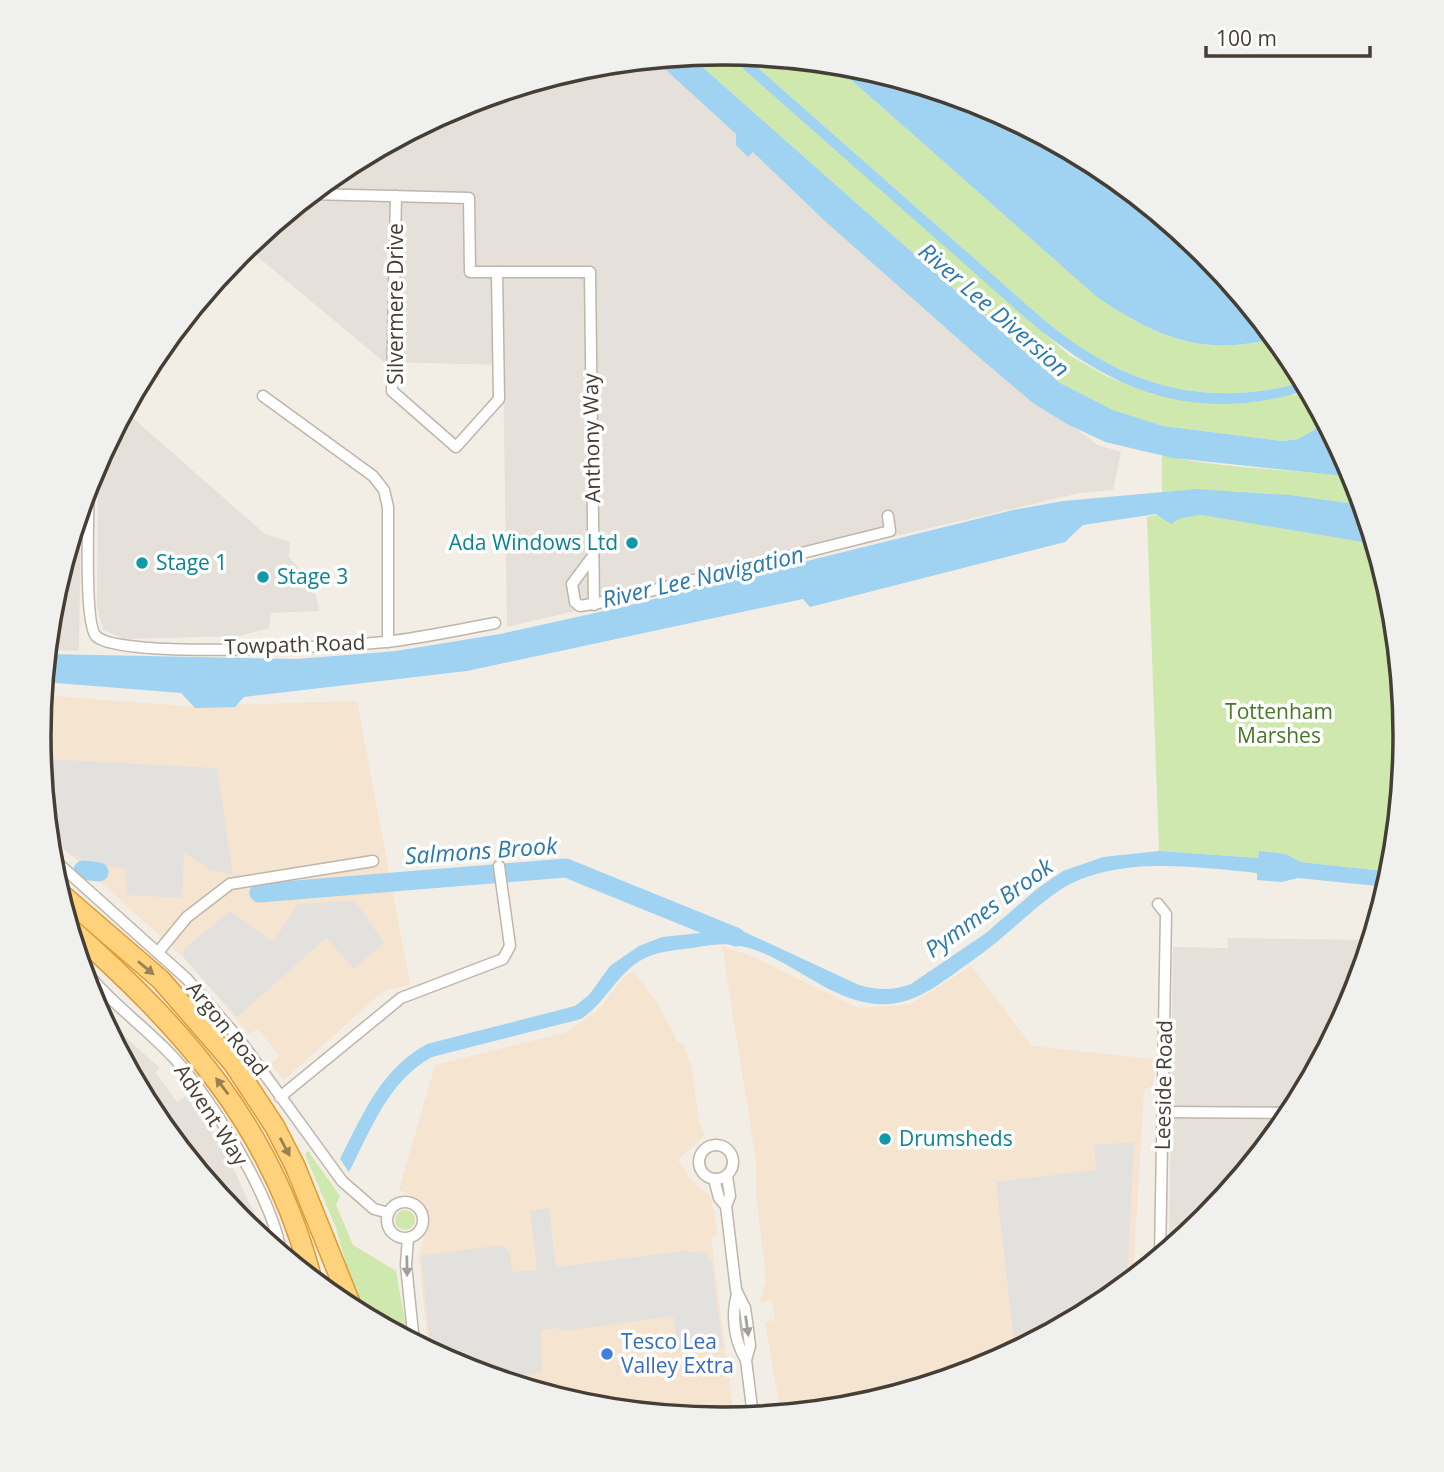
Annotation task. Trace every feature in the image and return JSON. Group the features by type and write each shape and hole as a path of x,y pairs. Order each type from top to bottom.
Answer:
{"highway":[{"path":"73,905 161,981 233,1063 280,1137 346,1292"},
{"path":"82,938 159,1009 229,1095 278,1183 307,1264"},
{"path":"314,1212 332,1282"}],"street":[{"path":"325,194 469,198 470,272 497,272"},
{"name":"Silvermere Drive","path":"396,196 392,391 456,447 499,399 497,272"},
{"name":"Anthony Way","path":"497,272 590,272 594,605"},
{"path":"263,396 373,476 384,490 388,507 388,642"},
{"name":"Towpath Road","path":"89,512 89,615 97,637 122,647 332,647 388,642 495,623"},
{"path":"593,556 572,584 572,592 580,606 594,605 890,531 888,516"},
{"path":"159,951 187,917 230,884 373,861"},
{"name":"Argon Road","path":"65,870 159,951 225,1021 349,1189 374,1209 389,1213"},
{"path":"280,1097 401,998 503,959 510,946 500,870"},
{"name":"Leeside Road","path":"1158,904 1166,914 1160,1245"},
{"name":"Advent Way","path":"100,989 174,1058 218,1117 242,1158 279,1241"},
{"path":"1164,1112 1277,1113"},
{"path":"727,1176 714,1179 703,1173 699,1161 703,1150 712,1145 723,1145 731,1152 733,1167 727,1176 730,1196 726,1206 737,1294 733,1310 738,1347 746,1360 752,1406"},
{"path":"714,1179 719,1198 726,1206"},
{"path":"405,1203 419,1209 423,1225 417,1234 408,1238 397,1236 390,1229 389,1213 396,1206 405,1203"},
{"path":"408,1238 406,1265 414,1332"}],"shaded area":[{"path":"671,67 1024,390 1098,445 1121,452 1113,490 1080,493 507,627 503,365 384,362 254,254 313,203 349,178 425,134 465,116 548,88 634,70"},
{"path":"132,417 265,534 290,542 289,557 314,586 319,611 271,613 269,628 240,636 125,639 103,630 97,607 98,490"},
{"path":"81,539 79,651 56,650"},
{"path":"52,696 184,706 357,701 410,984 382,992 284,1080 271,1064 279,1056 258,1029 249,1034 184,958 60,845 52,780"},
{"path":"52,760 217,768 233,875 210,870 184,852 182,898 127,895 125,868 101,866 69,854 60,845 56,824"},
{"path":"355,901 384,943 354,969 326,938 237,1017 184,958 184,949 230,911 273,942 298,904"},
{"path":"1227,938 1361,940 1324,1033 1280,1109 1227,1179 1169,1237 1173,947 1228,948"},
{"path":"722,946 754,957 858,1008 909,1005 971,966 1032,1046 1154,1059 1153,1086 1144,1090 1134,1267 1058,1317 1019,1338 938,1372 896,1384 810,1402 779,1405 765,1322 775,1320 772,1301 760,1302 766,1280 756,1193 756,1161"},
{"path":"633,971 657,1002 678,1042 684,1044 692,1069 699,1122 705,1135 678,1160 689,1178 710,1196 717,1228 717,1235 711,1238 733,1407 678,1406 591,1394 506,1372 427,1339 419,1255 430,1218 421,1200 399,1190 435,1065 567,1032 599,1009 622,979"},
{"path":"120,1032 160,1068 155,1072 177,1102 186,1096 227,1155 258,1221 189,1145 141,1072"},
{"path":"1134,1142 1128,1271 1058,1317 1014,1340 996,1182 1096,1170 1094,1145"},
{"path":"549,1208 556,1267 684,1251 705,1253 712,1264 723,1347 678,1352 673,1316 564,1331 558,1328 541,1330 542,1372 527,1378 430,1340 421,1256 500,1245 509,1251 513,1272 537,1270 530,1211"}],"green space":[{"path":"701,65 739,65 1069,355 1106,376 1154,395 1299,394 1318,428 1298,439 1282,441 1163,426 1113,410 1060,383"},
{"path":"755,66 810,70 848,77 1098,298 1141,324 1182,340 1225,345 1264,340 1293,384 1232,393 1198,392 1165,386 1103,361 1043,319"},
{"path":"1162,455 1234,466 1340,475 1352,504 1237,492 1162,492"},
{"name":"Tottenham Marshes","path":"1160,514 1165,519 1201,515 1364,542 1388,648 1392,692 1392,780 1388,824 1379,871 1299,862 1286,854 1259,852 1258,858 1159,851 1147,517"},
{"path":"308,1151 340,1196 336,1205 353,1245 396,1271 406,1328 356,1298 336,1228 305,1154"},
{"path":"405,1210 412,1213 415,1220 412,1227 405,1230 398,1227 395,1220 398,1213"}],"water":[{"path":"701,65 1060,383 1113,410 1163,426 1282,441 1298,439 1318,428 1340,476 1173,458 1105,442 1067,424 1033,403 981,359 826,222 753,152 748,157 736,145 736,134 663,67"},
{"path":"739,65 755,66 1043,319 1103,361 1165,386 1198,392 1232,393 1293,384 1298,393 1268,400 1229,404 1158,396 1125,384 1093,367 1028,320"},
{"path":"848,77 938,100 979,116 1019,134 1095,178 1131,203 1197,261 1227,293 1264,340 1226,345 1182,340 1141,324 1098,298"},
{"path":"1197,489 1289,495 1352,503 1364,542 1201,515 1181,518 1171,524 1156,514 1083,525 1065,542 810,607 803,599 467,671 244,697 235,707 195,708 181,693 53,683 55,654 297,659 396,651 500,634 622,607 1013,510 1063,501"},
{"path":"1159,851 1258,858 1259,851 1286,854 1300,862 1379,871 1376,886 1298,878 1282,882 1257,880 1257,873 1208,868 1156,866 1105,872 1060,890 948,978 921,995 901,1002 878,1004 856,1000 835,992 775,959 734,945 713,945 656,954 635,964 581,1019 432,1057 417,1067 392,1093 373,1123 349,1172 340,1159 375,1094 397,1066 411,1054 427,1044 575,1006 589,995 610,966 639,946 662,937 738,929 859,985 879,989 898,988 911,984 986,933 1038,888 1063,871 1103,857"}],"waterway":[{"name":"Salmons Brook","path":"259,893 566,868 736,937"},
{"name":"Salmons Brook","path":"83,870 99,872"}],"place":[{"name":"Ada Windows Ltd","path":"632,543"},
{"name":"Stage 1","path":"142,563"},
{"name":"Stage 3","path":"263,577"},
{"name":"Drumsheds","path":"885,1139"},
{"name":"Tesco Lea Valley Extra","path":"607,1354"}],"water label":[{"name":"River Lee Diversion","path":"994,310"},
{"name":"River Lee Navigation","path":"703,577"},
{"name":"Pymmes Brook","path":"989,908"}]}
